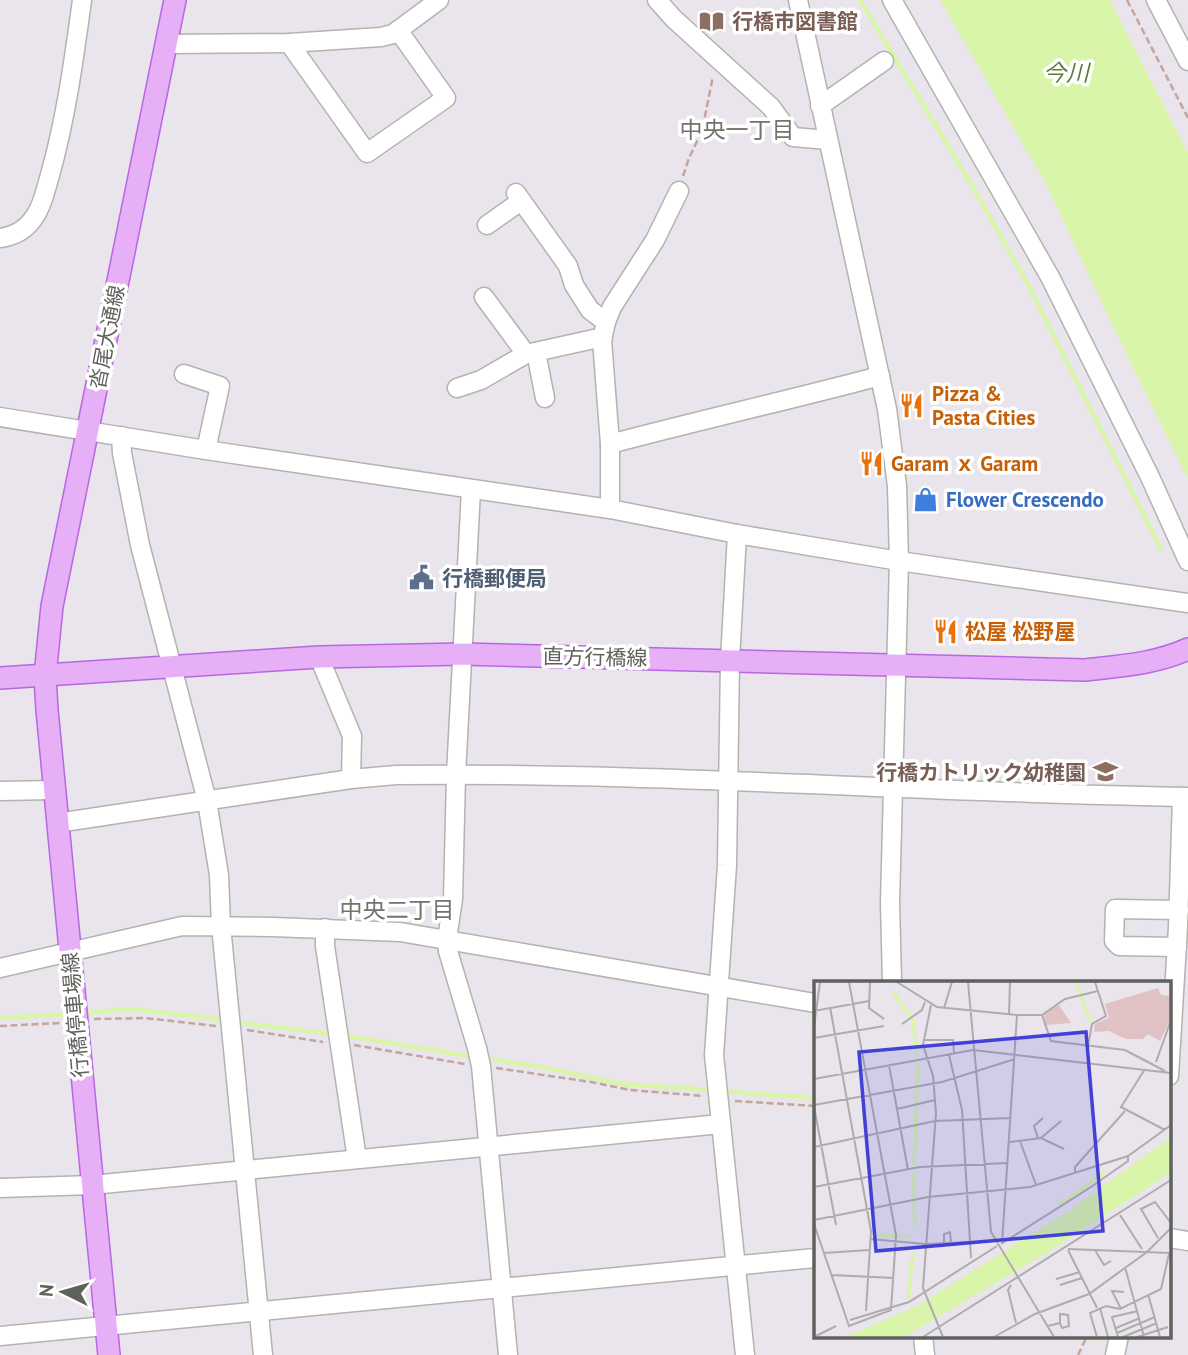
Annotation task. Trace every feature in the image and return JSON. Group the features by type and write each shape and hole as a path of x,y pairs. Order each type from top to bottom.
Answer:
{"main road":[{"name":"沓尾大通線","path":"45,676 52,606 175,0"},
{"name":"直方行橋線","path":"0,678 319,657 463,654 896,664 1045,671 1132,665 1173,656 1188,649"},
{"name":"行橋停車場線","path":"45,676 53,790 108,1355"}],"street":[{"path":"0,238 11,236 25,228 37,214 43,198 60,138 82,0"},
{"path":"166,44 289,43 381,37 398,30 439,0"},
{"path":"657,0 717,60 771,107 793,137 828,140"},
{"path":"798,0 887,409 897,486 899,561 890,903 892,981"},
{"path":"892,0 1050,277 1150,477 1188,561"},
{"path":"1156,0 1188,61"},
{"path":"289,43 367,153 446,97 398,30"},
{"path":"820,106 884,61"},
{"path":"610,509 610,444 604,329 612,307 655,240 679,191"},
{"path":"487,225 519,197 568,266 573,285 604,329"},
{"path":"484,296 531,353 545,398"},
{"path":"457,388 481,380 531,353 604,329"},
{"path":"184,374 220,386 206,450"},
{"path":"610,444 880,376"},
{"path":"0,418 610,509 737,534 899,561 1188,603"},
{"path":"121,436 140,545 207,801 219,875 221,926 263,1355"},
{"path":"471,490 456,775 453,899 447,939 448,951 481,1066 508,1355"},
{"path":"737,534 730,660 727,865 714,1055 745,1355"},
{"path":"319,657 352,736 351,779"},
{"path":"57,823 351,779 456,775 727,780 1185,797 1174,1068"},
{"path":"0,791 53,790"},
{"path":"1177,947 1119,946 1114,941 1115,909 1179,910"},
{"path":"0,968 182,926 325,928 400,932 447,939 814,1003"},
{"path":"325,928 325,946 357,1159"},
{"path":"0,1188 92,1185 721,1124"},
{"path":"1170,1238 1188,1241"},
{"path":"0,1336 814,1258"}],"path":[{"path":"1127,0 1188,117"},
{"path":"679,191 689,158 702,131 717,60"},
{"path":"0,1026 145,1018 205,1023 386,1049 630,1090 704,1096 719,1100 814,1106"},
{"path":"1078,1355 1086,1338"}],"water":[{"name":"今川","path":"940,0 1110,0 1188,153 1188,479 1046,184"}],"waterway":[{"path":"860,0 1025,279 1161,549"},
{"path":"81,1013 131,1009 226,1020"},
{"path":"0,1018 69,1014"},
{"path":"234,1022 333,1034"},
{"path":"342,1035 475,1057"},
{"path":"483,1058 622,1084 714,1090"},
{"path":"722,1091 814,1098"}],"place":[{"name":"行橋市図書館","path":"712,21"},
{"name":"Pizza & Pasta Cities","path":"912,405"},
{"name":"Garam ｘ Garam","path":"871,463"},
{"name":"Flower Crescendo","path":"926,499"},
{"name":"行橋郵便局","path":"422,578"},
{"name":"松屋 松野屋","path":"945,631"},
{"name":"行橋カトリック幼稚園","path":"1106,772"}],"district":[{"name":"中央一丁目","path":"737,129"},
{"name":"中央二丁目","path":"397,909"}]}
